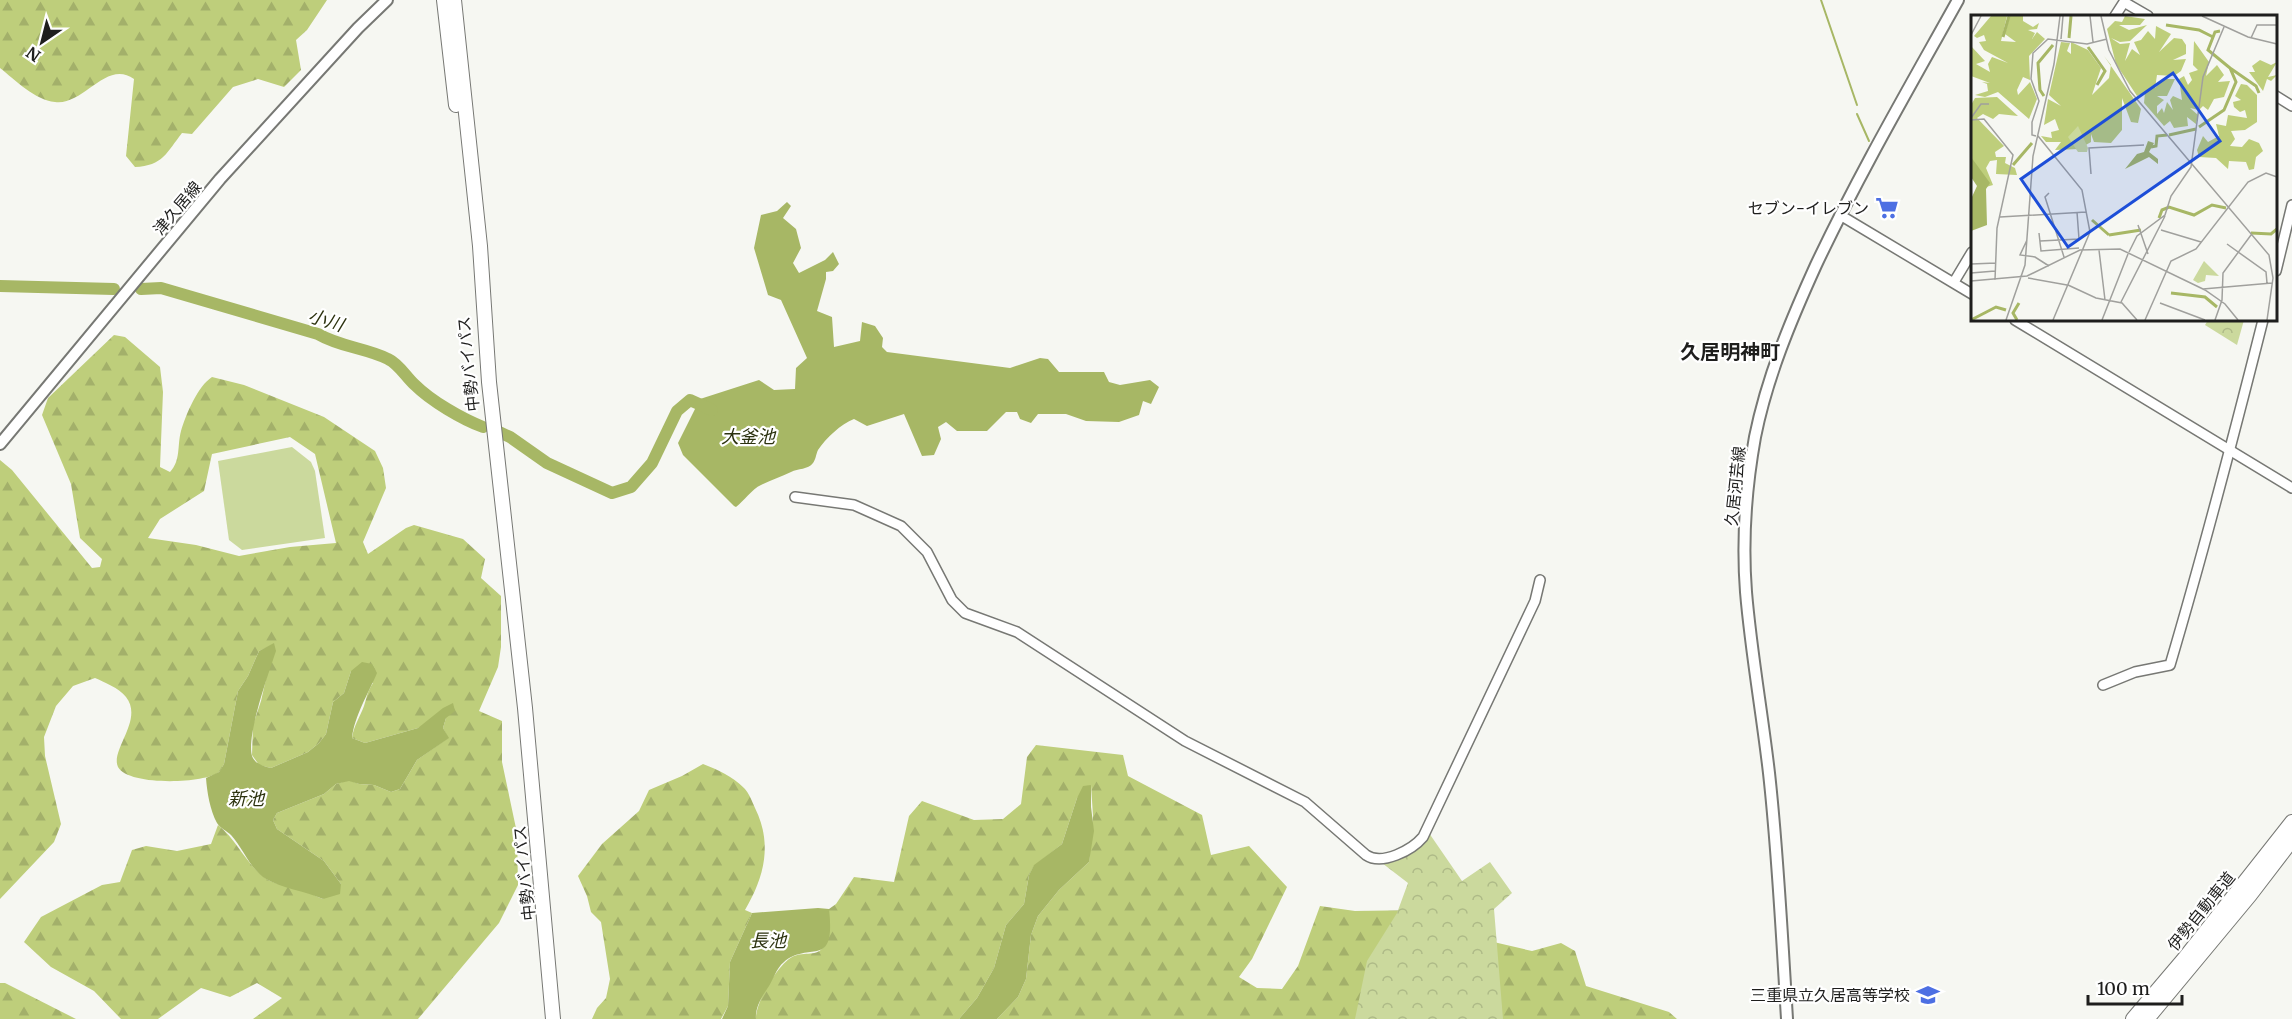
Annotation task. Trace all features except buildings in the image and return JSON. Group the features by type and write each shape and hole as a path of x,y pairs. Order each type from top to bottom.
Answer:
{"highway":[{"name":"中勢バイパス","path":"444,0 521,702 526,724"},
{"name":"中勢バイパス","path":"454,0 480,246 489,382 526,724 553,1019"},
{"name":"伊勢自動車道","path":"2246,892 2292,822"},
{"name":"伊勢自動車道","path":"2147,1019 2173,981 2292,840"},
{"name":"伊勢自動車道","path":"2133,1019 2173,981"}],"main road":[{"name":"津久居線","path":"0,444 234,163 358,28 387,0"},
{"name":"久居河芸線","path":"1787,1019 1772,807 1746,593 1745,522 1749,476 1756,435 1771,375 1791,322 1840,215 1958,0"}],"street":[{"path":"2116,15 2124,2 2146,15"},
{"path":"2277,97 2292,106"},
{"path":"2277,267 2292,205"},
{"path":"1840,215 1971,293"},
{"path":"1954,282 1971,254"},
{"path":"2017,321 2292,488"},
{"path":"2103,685 2134,672 2170,665 2203,554 2228,449 2263,321"},
{"path":"795,497 854,505 901,526 927,552 952,600 965,613 1017,632 1185,741 1305,802 1366,855 1377,859 1410,849 1423,837 1535,601 1540,580"}],"green space":[{"path":"0,0 327,0 307,30 296,40 301,70 284,87 258,79 233,87 192,134 182,133 158,161 135,167 126,156 134,79 124,74 114,75 66,101 55,102 33,94 0,68"},
{"path":"2207,321 2244,321 2237,345 2205,325"},
{"path":"114,335 125,337 160,367 163,392 160,467 170,472 173,467 186,417 197,394 207,381 212,377 244,385 324,417 375,451 383,468 386,488 363,542 368,554 414,525 463,539 485,559 481,578 501,596 501,647 498,667 479,711 502,721 502,762 517,833 518,885 499,923 418,1019 253,1019 282,998 257,983 230,997 201,988 158,1019 121,1019 94,991 51,967 24,942 41,917 102,885 120,882 132,850 146,846 177,851 211,844 218,825 265,878 323,899 341,884 324,861 277,829 273,820 277,813 324,794 336,784 349,780 359,784 374,785 391,792 400,789 417,760 448,738 443,728 446,718 365,743 352,738 373,683 351,671 344,693 333,702 326,734 319,743 308,752 271,768 259,765 252,755 253,725 274,644 259,651 248,676 238,691 224,764 219,772 211,776 183,781 150,780 125,773 118,767 118,752 129,725 130,706 126,697 119,691 95,678 73,686 56,706 44,737 45,756 61,824 54,842 0,899 0,460 12,470 92,568 100,567 102,559 80,538 71,484 42,415 48,398","holes":["290,437 315,454 336,543 290,547 239,556 196,545 148,538 160,519 204,491 212,454"]},
{"path":"292,447 311,462 315,471 325,538 242,550 229,540 218,461"},
{"path":"1036,745 1123,755 1128,776 1202,815 1211,855 1249,846 1287,887 1252,959 1239,977 1257,988 1282,989 1298,966 1320,906 1355,911 1421,910 1485,940 1532,951 1561,943 1575,951 1586,986 1669,1012 1677,1019 997,1019 1018,997 1026,979 1031,935 1038,916 1059,890 1089,862 1093,816 1091,785 1077,798 1062,844 1034,866 1029,875 1024,904 1006,925 994,968 977,998 959,1019 756,1019 759,1003 782,966 794,956 820,951 827,943 829,909 836,904 854,877 894,882 909,816 922,801 974,820 1003,819 1021,804 1027,757"},
{"path":"703,764 730,777 746,790 761,821 764,835 765,848 761,873 745,910 752,913 730,962 728,1006 721,1019 592,1019 597,1008 606,998 610,979 601,922 591,912 578,876 602,844 639,811 649,790"},
{"path":"1429,833 1462,881 1490,862 1512,893 1494,909 1503,1019 1355,1019 1367,961 1397,913 1408,883 1382,863 1415,849 1421,845"},
{"path":"0,983 5,983 76,1019 0,1019"}],"water":[{"name":"大釜池","path":"787,202 791,206 783,218 796,229 801,248 793,263 799,273 825,260 833,252 839,264 833,271 826,272 817,311 832,317 834,347 860,341 862,322 875,326 883,338 882,347 887,352 1010,368 1040,358 1048,359 1059,372 1104,372 1109,382 1120,385 1150,380 1159,387 1151,404 1143,401 1139,415 1119,422 1086,421 1066,414 1038,414 1031,423 1020,419 1017,412 1006,412 987,431 957,431 946,422 938,427 941,439 934,455 922,456 904,414 867,426 854,419 839,428 825,441 811,465 761,485 736,507 734,506 683,455 678,443 700,399 759,380 774,390 795,389 796,368 807,358 781,300 768,295 754,248 761,215 777,211"},
{"name":"新池","path":"274,643 276,651 252,734 252,756 257,763 262,765 271,768 308,752 319,743 326,734 333,702 344,693 351,671 362,662 372,664 377,673 359,713 352,738 365,743 418,728 453,703 455,711 446,718 443,728 449,738 417,760 400,789 391,792 374,785 349,781 336,784 324,794 277,813 273,820 277,829 324,861 341,884 340,894 323,899 279,885 260,875 231,835 217,823 208,795 206,778 219,772 224,764 238,691 248,676 259,651"},
{"path":"1091,785 1094,831 1089,862 1059,890 1038,916 1031,935 1026,979 1018,997 997,1019 959,1019 977,998 994,968 1006,925 1024,904 1029,875 1034,865 1062,844 1077,798 1083,786"},
{"name":"長池","path":"829,909 830,928 824,947 793,956 781,965 759,1003 756,1019 722,1019 728,1006 730,962 752,913"}],"waterway":[{"path":"1821,0 1857,105"},
{"path":"1857,114 1869,141"},
{"name":"小川","path":"0,286 114,289"},
{"name":"小川","path":"141,289 161,288 318,334 335,342 380,355 396,364 415,385 438,403 483,427"},
{"name":"小川","path":"499,432 547,463 612,493 631,487 652,463 677,411 690,400 712,410"}],"place":[{"name":"セブン-イレブン","path":"1887,208"},
{"name":"三重県立久居高等学校","path":"1928,995"}],"district":[{"name":"久居明神町","path":"1730,351"}]}
